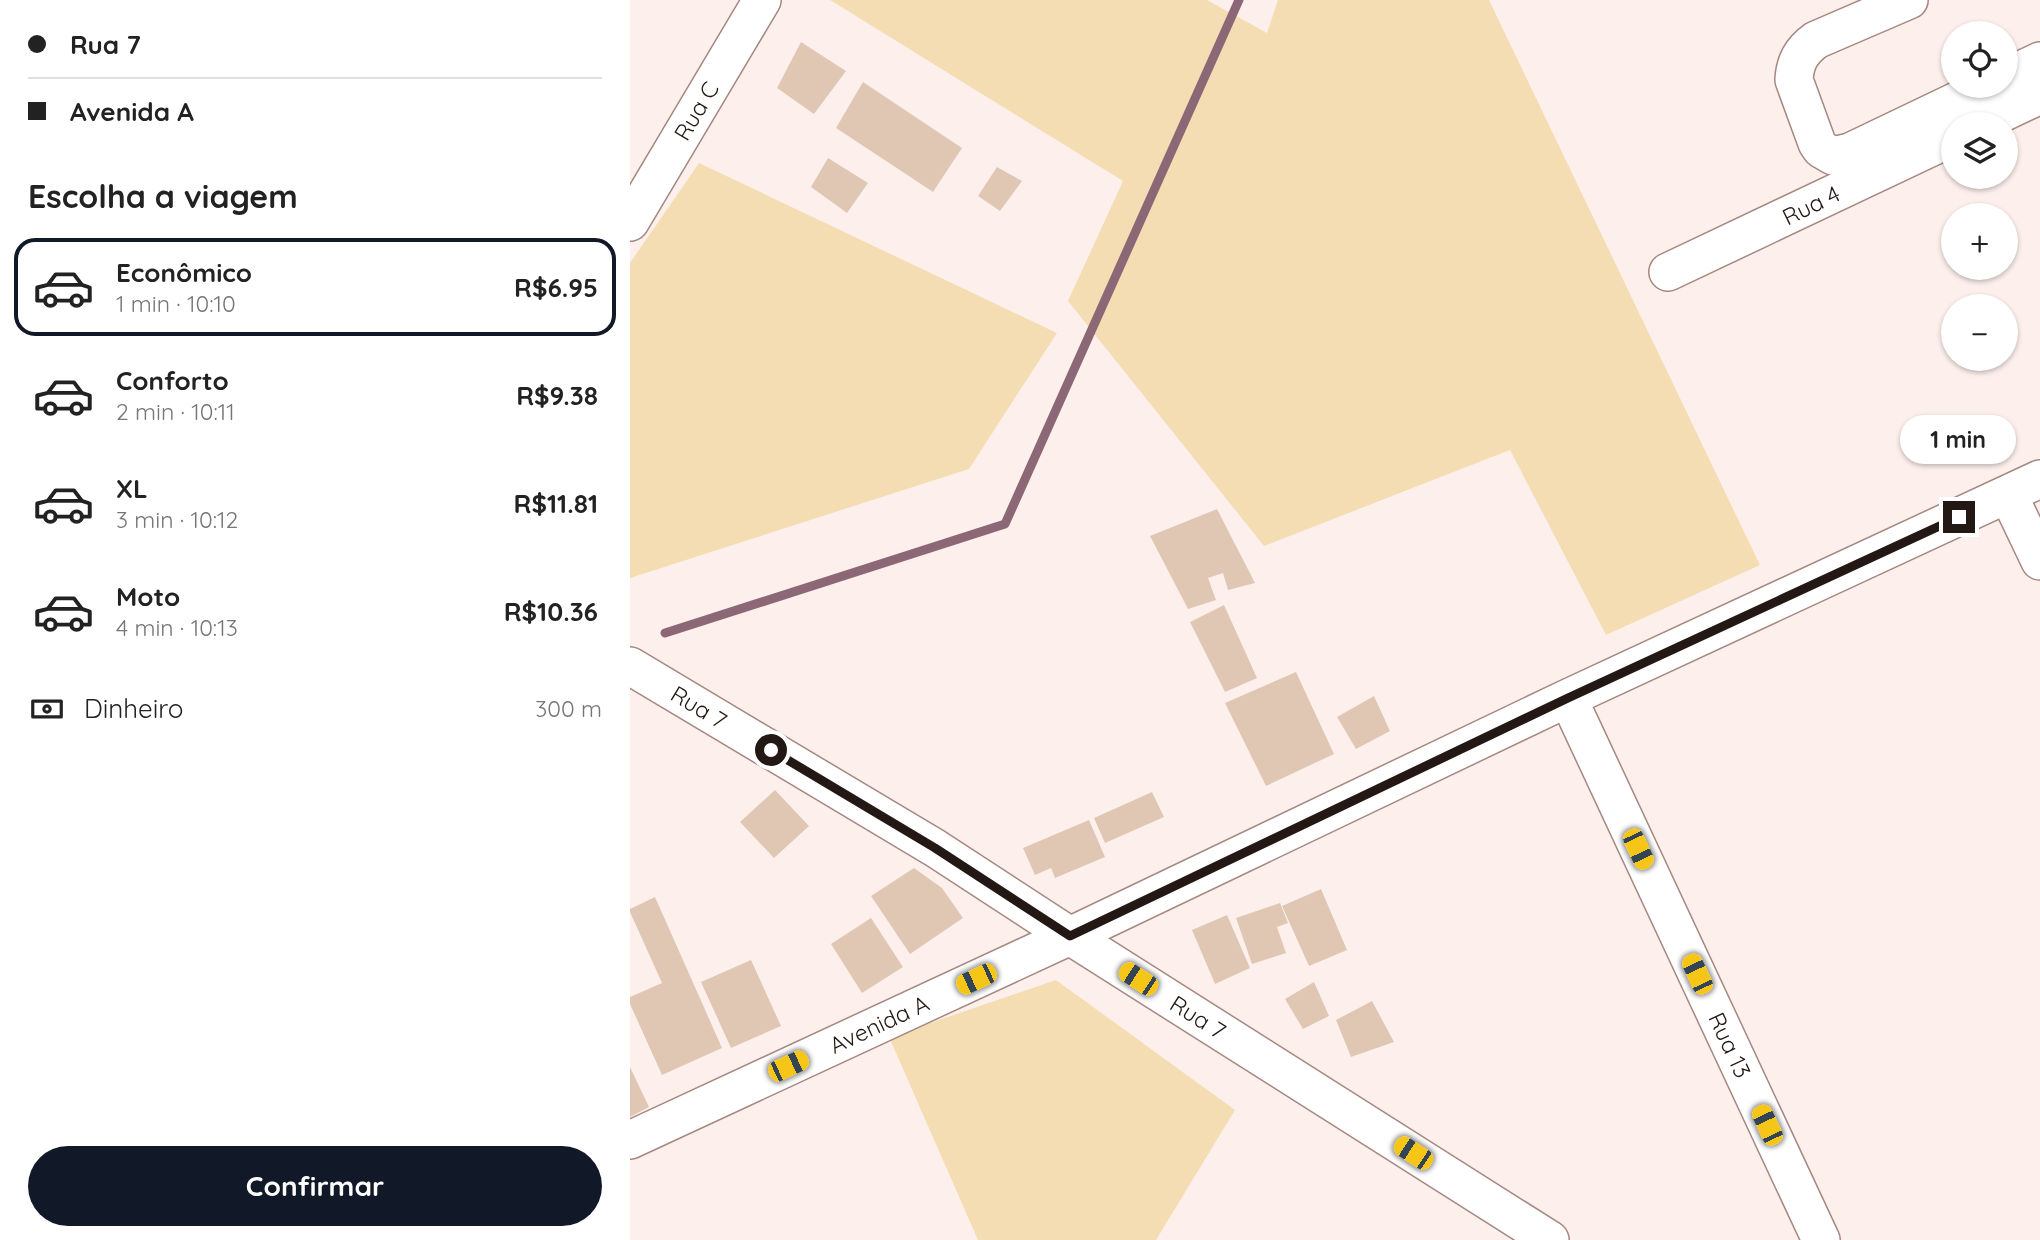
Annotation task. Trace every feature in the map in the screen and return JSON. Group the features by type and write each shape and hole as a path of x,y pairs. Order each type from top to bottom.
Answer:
{"street":[{"name":"Rua C","path":"630,222 762,0"},
{"path":"1909,0 1816,40 1800,56 1794,80 1821,149 1833,156 1850,152 1963,98"},
{"path":"2018,71 2040,61"},
{"path":"2004,112 2040,95"},
{"name":"Rua 4","path":"1668,272 1941,143"},
{"path":"2024,487 2040,561"},
{"name":"Avenida A","path":"630,1140 1070,936 1568,698 2024,487"},
{"name":"Rua 7","path":"630,666 935,848 1550,1240"},
{"name":"Rua 13","path":"1568,698 1821,1240"}],"shaded area":[{"path":"830,0 1207,0 1267,33 1278,0 1489,0 1760,565 1606,635 1510,450 1264,546 1068,301 1123,181"},
{"path":"699,163 1057,333 969,469 630,578 630,263"},
{"path":"1056,980 1235,1110 1156,1240 978,1240 889,1037"}],"building":[{"path":"801,42 846,71 814,114 777,88"},
{"path":"863,82 962,148 933,192 836,128"},
{"path":"828,158 868,183 847,213 811,187"},
{"path":"997,167 1022,181 1000,211 978,196"},
{"path":"1217,509 1255,583 1228,590 1223,573 1208,578 1216,600 1188,609 1150,536"},
{"path":"1224,605 1257,678 1225,692 1190,622"},
{"path":"1296,672 1334,754 1266,786 1225,703"},
{"path":"1374,696 1390,731 1356,749 1337,717"},
{"path":"775,790 809,826 774,858 740,822"},
{"path":"1152,792 1164,817 1105,843 1094,818"},
{"path":"1089,820 1105,857 1055,878 1051,868 1035,875 1023,848"},
{"path":"914,868 942,888 963,918 910,954 871,896"},
{"path":"1321,889 1347,950 1309,966 1282,906"},
{"path":"655,897 722,1048 662,1075 630,1004 630,997 662,983 630,912 630,909"},
{"path":"1280,903 1288,923 1277,927 1286,953 1252,964 1236,918"},
{"path":"1227,915 1250,968 1215,984 1192,930"},
{"path":"871,918 903,967 862,993 831,944"},
{"path":"751,960 781,1026 731,1048 701,982"},
{"path":"1314,982 1329,1016 1303,1029 1285,999"},
{"path":"1372,1001 1394,1042 1351,1057 1336,1020"},
{"path":"630,1067 649,1107 630,1117"}],"waterway":[{"path":"665,633 1005,524 1239,0"}],"route":[{"path":"771,750 935,848 1070,936 1568,698 1959,517"}]}
